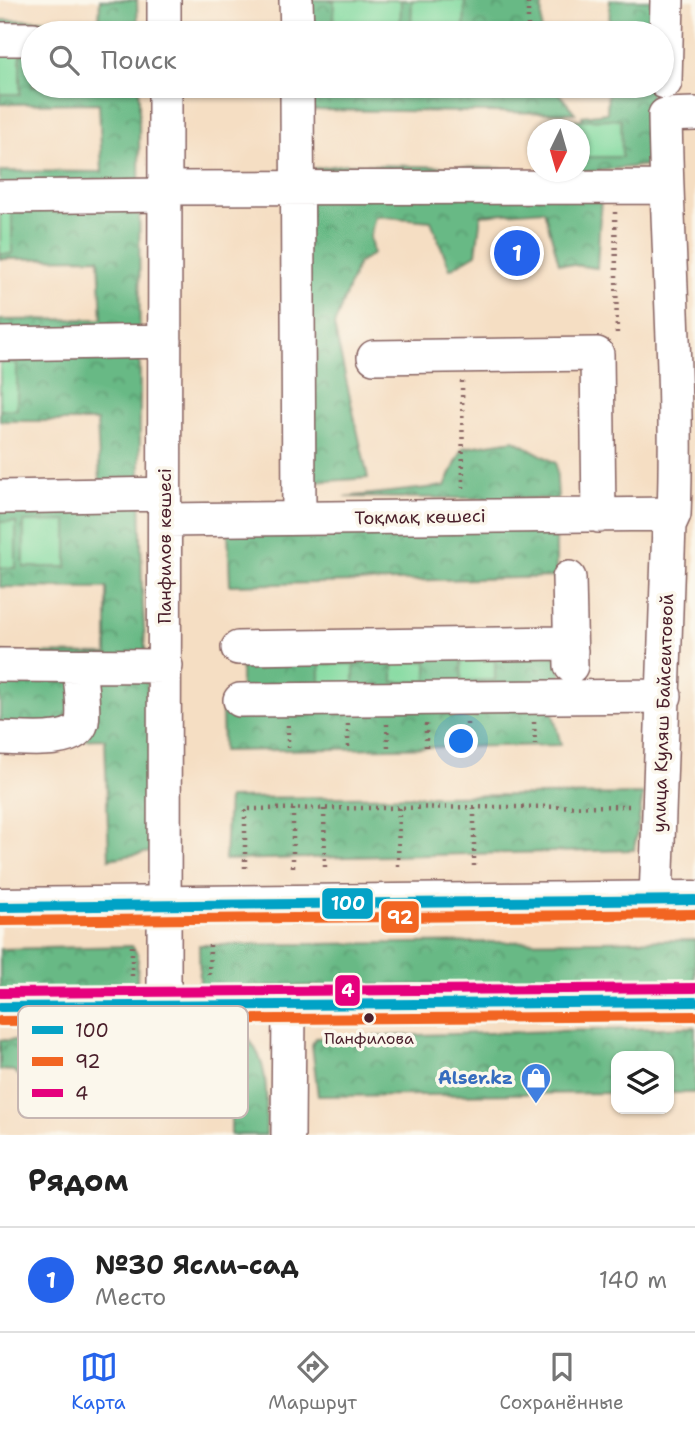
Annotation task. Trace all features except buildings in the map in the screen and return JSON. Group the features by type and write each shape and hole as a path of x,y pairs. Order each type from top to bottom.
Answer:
{"main road":[{"path":"0,907 166,903 695,900"},
{"path":"248,1007 695,1002"},
{"path":"0,1007 18,1007"}],"street":[{"path":"164,0 164,21"},
{"path":"296,0 297,21"},
{"path":"665,21 667,0"},
{"path":"0,39 21,39"},
{"name":"Панфилов көшесі","path":"164,1006 165,98"},
{"path":"297,98 299,518"},
{"name":"улица Куляш Байсеитовой","path":"656,900 665,696 681,590 671,519 686,434 682,303 666,187 665,115 695,114"},
{"path":"0,197 298,187 666,187"},
{"path":"0,344 165,341"},
{"path":"374,357 597,354 599,516"},
{"name":"Тоқмақ көшесі","path":"0,497 299,518 599,516 671,519"},
{"path":"569,578 572,696"},
{"path":"238,648 560,643 571,651"},
{"path":"0,665 166,666"},
{"path":"0,738 64,738 75,734 82,722 79,666"},
{"path":"240,701 665,696"},
{"path":"288,1135 289,1007"}],"path":[{"path":"528,0 528,21"},
{"path":"462,356 464,516"},
{"path":"245,867 245,809 660,806"},
{"path":"324,808 325,867"},
{"path":"398,866 399,808"},
{"path":"474,808 474,866"},
{"path":"293,809 293,867"},
{"path":"209,987 210,945"},
{"path":"132,946 132,985"}],"green space":[{"path":"100,0 137,0 138,21 21,21 21,98 139,98 140,476 100,481 97,421 0,421 0,320 102,319 99,258 0,259 0,171 102,172 99,103 0,104 0,20 99,20"},
{"path":"285,0 336,0 339,21 285,21"},
{"path":"334,0 401,0 400,21 333,21"},
{"path":"385,0 542,0 541,21 369,21"},
{"path":"412,0 465,0 464,21 411,21"},
{"path":"610,0 654,0 653,21 609,21"},
{"path":"0,48 20,48 20,94 0,94"},
{"path":"297,98 563,98 575,113 310,110"},
{"path":"608,98 651,98 649,165 590,172 590,119 582,119 582,116 607,113"},
{"path":"621,119 622,157 590,157 590,120"},
{"path":"346,164 516,169 527,174 527,182 546,182 580,197 601,196 597,268 559,263 544,210 481,215 476,254 450,269 431,221 375,216 370,237 373,254 358,263 334,326 368,478 288,484 312,169"},
{"path":"0,208 12,208 12,254 0,254"},
{"path":"0,363 17,363 17,409 0,410"},
{"path":"514,440 556,463 558,499 345,497 445,486 463,448"},
{"path":"140,485 142,589 156,851 109,859 105,739 0,742 0,653 107,654 107,588 0,587 0,486"},
{"path":"67,521 67,567 24,567 24,522"},
{"path":"0,522 16,522 16,568 0,568"},
{"path":"556,527 556,577 230,585 228,530"},
{"path":"561,655 561,687 241,692 241,656"},
{"path":"495,659 495,680 462,681 461,661"},
{"path":"427,661 427,682 393,682 393,662"},
{"path":"320,664 354,664 354,684 320,684"},
{"path":"551,706 561,745 223,751 222,711"},
{"path":"643,794 634,850 225,860 228,798"},
{"path":"695,940 695,983 200,987 199,945"},
{"path":"132,946 138,955 137,981 124,992 0,992 0,949"},
{"path":"695,1027 695,1093 674,1093 674,1051 611,1051 611,1093 318,1096 312,1045 315,1038"},
{"path":"248,1038 261,1060 264,1072 266,1135 231,1135 231,1118 248,1118"},
{"path":"0,1040 18,1040 18,1075 14,1071 0,1070"}],"transit line":[{"name":"100","path":"0,907 695,900"},
{"name":"92","path":"0,921 695,914"},
{"name":"4","path":"0,993 695,988"},
{"name":"100","path":"139,1006 695,1002"},
{"name":"100","path":"0,1007 18,1007"},
{"name":"92","path":"248,1019 695,1016"},
{"name":"92","path":"0,1021 18,1021"}],"place":[{"name":"№30 Ясли-сад","path":"517,253"},
{"name":"Панфилова","path":"369,1018"},
{"name":"Alser.kz","path":"536,1105"}]}
